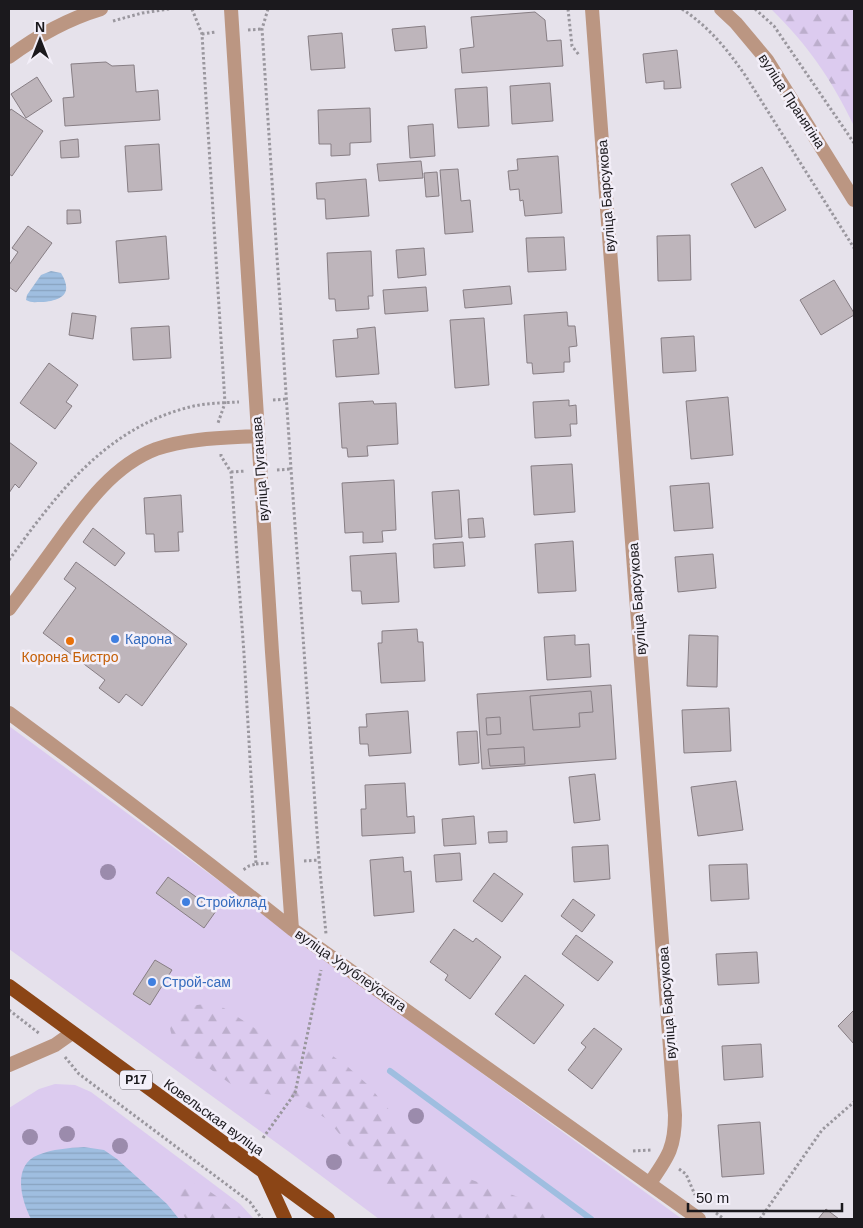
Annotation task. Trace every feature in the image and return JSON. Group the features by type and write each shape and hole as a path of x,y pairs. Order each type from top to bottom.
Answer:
{"highway":[{"name":"Ковельская вуліца","path":"9,986 72,1034 328,1219"},
{"path":"263,1172 285,1219"}],"street":[{"path":"9,57 63,23 101,9"},
{"name":"вуліца Пуганава","path":"231,9 272,652 292,928"},
{"name":"вуліца Барсукова","path":"592,9 675,1115 675,1130 670,1152 650,1184"},
{"name":"вуліца Пранягіна","path":"721,9 752,41 767,60 854,200"},
{"path":"9,610 88,504 103,487 132,461 158,449 185,442 258,436"},
{"name":"вуліца Урублеўскага","path":"9,714 292,928 699,1219"},
{"path":"9,1065 55,1045 72,1034"}],"path":[{"path":"263,1138 295,1094 325,952 326,931 319,860 262,29 268,9"},
{"path":"682,9 696,18 730,53 854,248"},
{"path":"755,9 774,26 854,143"},
{"path":"9,1010 55,1045 79,1074 250,1202 262,1219"},
{"path":"760,1219 822,1130 854,1102"}],"green space":[{"path":"771,9 854,9 854,126 828,78 808,50"},
{"path":"9,726 682,1219 379,1219 9,949"},
{"path":"204,1004 224,1008 256,1029 276,1036 303,1041 330,1054 368,1085 414,1139 436,1160 464,1177 526,1200 554,1219 411,1219 395,1204 372,1177 327,1119 301,1104 276,1095 255,1093 232,1085 176,1044 170,1028 172,1019 179,1011 187,1007"},
{"path":"55,1084 75,1085 91,1092 240,1204 254,1219 9,1219 9,1108 39,1089"},
{"path":"188,1182 210,1192 242,1219 186,1219 170,1193 178,1185"}],"water":[{"path":"51,271 61,273 65,280 66,291 63,295 60,298 48,301 30,302 26,300 27,295 41,275"},
{"path":"84,1147 104,1150 117,1159 167,1204 179,1219 31,1219 24,1202 21,1184 25,1167 30,1160 44,1153"}],"building":[{"path":"535,12 545,20 547,41 561,40 563,66 462,73 460,49 474,47 471,17"},
{"path":"425,26 427,48 395,51 392,29"},
{"path":"342,33 345,68 311,70 308,36"},
{"path":"677,50 681,88 664,89 664,81 646,83 643,54"},
{"path":"106,62 112,66 134,65 136,92 158,90 160,120 65,126 63,98 74,97 71,64"},
{"path":"37,77 52,101 26,118 11,94"},
{"path":"550,83 553,121 512,124 510,86"},
{"path":"487,87 489,126 458,128 455,89"},
{"path":"370,108 371,142 350,143 350,155 331,156 331,144 319,144 318,110"},
{"path":"11,109 43,131 12,176 9,174 9,112"},
{"path":"433,124 435,156 410,158 408,126"},
{"path":"78,139 79,157 61,158 60,141"},
{"path":"159,144 162,190 128,192 125,146"},
{"path":"558,156 562,213 525,216 523,200 520,201 519,189 510,190 508,171 518,170 517,159"},
{"path":"421,161 423,178 379,181 377,164"},
{"path":"762,167 786,210 755,228 731,184"},
{"path":"458,169 461,201 470,200 473,232 445,234 440,170"},
{"path":"437,172 439,196 426,197 424,173"},
{"path":"366,179 369,216 326,219 325,199 317,199 316,183"},
{"path":"67,210 80,210 81,223 67,224"},
{"path":"28,226 52,243 16,292 9,287 9,265 18,252 12,248"},
{"path":"690,235 691,280 658,281 657,236"},
{"path":"166,236 169,279 119,283 116,241"},
{"path":"564,237 566,270 528,272 526,238"},
{"path":"424,248 426,275 398,278 396,250"},
{"path":"371,251 373,296 368,296 369,309 336,311 335,299 329,299 327,253"},
{"path":"834,280 854,315 821,335 800,300"},
{"path":"510,286 512,304 465,308 463,290"},
{"path":"426,287 428,311 385,314 383,290"},
{"path":"567,312 568,326 575,326 577,346 569,347 570,362 564,362 564,372 533,374 532,363 527,363 524,315"},
{"path":"72,313 96,316 93,339 69,335"},
{"path":"484,318 489,385 455,388 450,320"},
{"path":"169,326 171,358 133,360 131,328"},
{"path":"375,327 379,374 336,377 333,340 358,338 357,329"},
{"path":"694,336 696,371 663,373 661,338"},
{"path":"49,363 78,385 66,402 72,406 55,429 20,403"},
{"path":"728,397 733,455 691,459 686,401"},
{"path":"569,400 569,406 576,405 577,424 570,424 571,436 535,438 533,402"},
{"path":"373,401 374,404 396,403 398,444 367,446 368,456 348,457 347,448 342,448 339,403"},
{"path":"9,442 37,463 19,488 15,484 9,493"},
{"path":"572,464 575,512 534,515 531,466"},
{"path":"394,480 396,530 382,531 383,542 363,543 363,532 345,533 342,483"},
{"path":"709,483 713,528 674,531 670,486"},
{"path":"459,490 462,537 435,539 432,492"},
{"path":"181,495 183,532 178,532 179,551 155,552 154,534 146,534 144,498"},
{"path":"483,518 485,537 469,538 468,519"},
{"path":"93,528 125,553 115,566 83,542"},
{"path":"573,541 576,591 538,593 535,544"},
{"path":"463,542 465,566 434,568 433,544"},
{"path":"396,553 399,602 362,604 361,591 352,591 350,556"},
{"path":"713,554 716,588 678,592 675,557"},
{"name":"Карона","path":"76,562 187,644 142,706 126,694 119,703 99,688 105,680 43,633 76,588 64,579"},
{"path":"417,629 418,642 423,642 425,681 381,683 378,643 382,643 382,631"},
{"path":"575,635 575,645 589,644 591,677 547,680 544,637"},
{"path":"689,635 718,636 717,687 687,686"},
{"path":"611,685 616,759 482,769 477,694"},
{"path":"591,691 593,712 579,713 580,727 533,730 530,696"},
{"path":"729,708 731,751 684,753 682,710"},
{"path":"408,711 411,753 369,756 368,744 360,744 359,727 367,727 366,714"},
{"path":"500,717 501,734 487,735 486,718"},
{"path":"477,731 479,763 459,765 457,732"},
{"path":"524,747 525,764 490,766 488,749"},
{"path":"595,774 600,820 574,823 569,777"},
{"path":"736,781 743,830 698,836 691,787"},
{"path":"405,783 407,817 414,816 415,833 362,836 361,809 366,809 365,785"},
{"path":"474,816 476,844 444,846 442,819"},
{"path":"507,831 507,842 489,843 488,832"},
{"path":"608,845 610,879 574,882 572,847"},
{"path":"460,853 462,880 436,882 434,855"},
{"path":"403,857 404,872 411,871 414,912 374,916 370,860"},
{"path":"747,864 749,899 711,901 709,865"},
{"path":"494,873 523,894 502,922 473,901"},
{"name":"Стройклад","path":"168,877 216,911 204,928 156,893"},
{"path":"573,899 595,915 582,932 561,916"},
{"path":"454,929 473,942 476,938 501,957 470,999 445,980 448,975 430,962"},
{"path":"576,935 613,962 598,981 562,954"},
{"path":"757,952 759,983 718,985 716,954"},
{"name":"Строй-сам","path":"155,960 172,970 150,1005 133,994"},
{"path":"525,975 564,1005 534,1044 495,1014"},
{"path":"854,1010 854,1044 838,1026"},
{"path":"594,1028 622,1049 592,1089 568,1070 586,1047 581,1043"},
{"path":"761,1044 763,1077 724,1080 722,1046"},
{"path":"760,1122 764,1174 722,1177 718,1125"},
{"path":"826,1209 839,1219 818,1219"}],"waterway":[{"path":"390,1071 591,1219"}],"place":[{"name":"Карона","path":"115,639"},
{"name":"Корона Бистро","path":"70,641"},
{"name":"Стройклад","path":"186,902"},
{"name":"Строй-сам","path":"152,982"}]}
